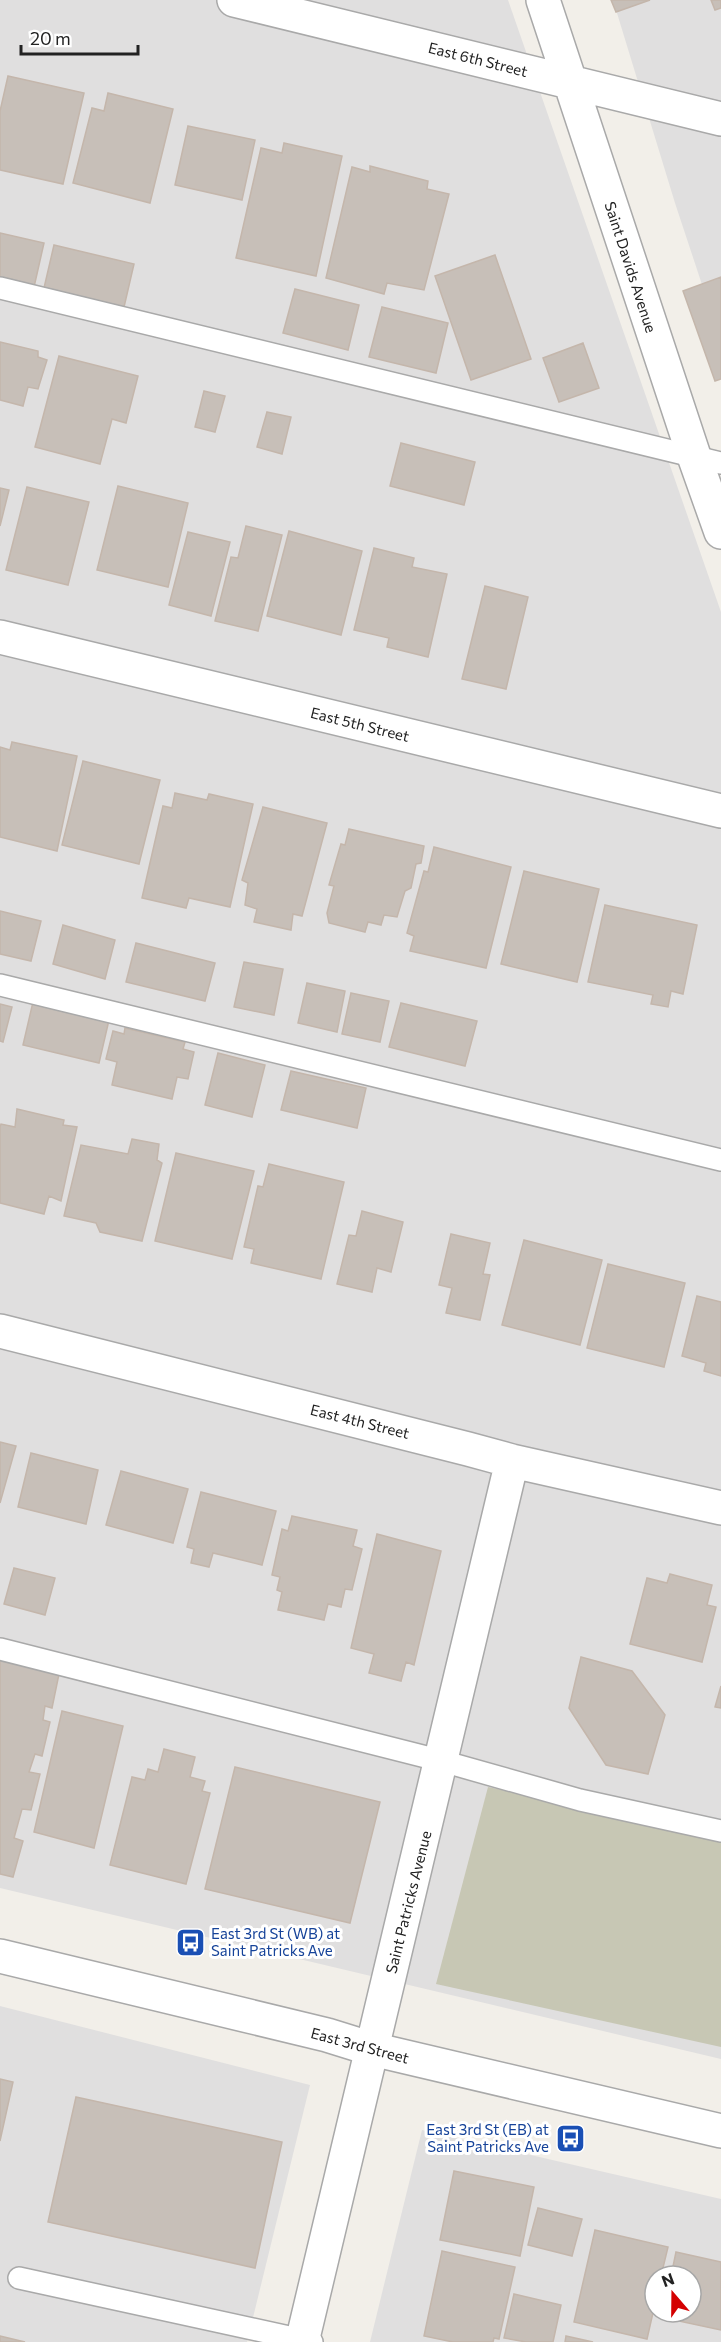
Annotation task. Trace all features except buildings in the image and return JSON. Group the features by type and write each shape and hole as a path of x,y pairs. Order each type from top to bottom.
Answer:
{"street":[{"name":"East 6th Street","path":"234,0 721,119"},
{"name":"Saint Davids Avenue","path":"543,0 570,82 707,460 721,532"},
{"name":"East 5th Street","path":"0,637 721,811"},
{"name":"East 4th Street","path":"0,1331 512,1461 721,1508"},
{"name":"Saint Patricks Avenue","path":"306,2341 372,2049 512,1461"},
{"name":"East 3rd Street","path":"0,1956 327,2035 372,2049 721,2131"}],"lane":[{"path":"0,288 707,460"},
{"path":"0,985 721,1160"},
{"path":"0,1649 442,1761 580,1800 721,1831"},
{"path":"19,2278 306,2341"}],"shaded area":[{"path":"0,0 508,0 721,612 721,2059 0,1888"},
{"path":"613,0 721,0 721,342 675,203"},
{"path":"488,1787 721,1838 721,2047 436,1984"},
{"path":"0,2006 310,2085 247,2342 0,2342"},
{"path":"422,2130 721,2199 721,2342 370,2342"}],"place":[{"name":"East 3rd St (WB) at Saint Patricks Ave","path":"190,1942"},
{"name":"East 3rd St (EB) at Saint Patricks Ave","path":"570,2138"}]}
